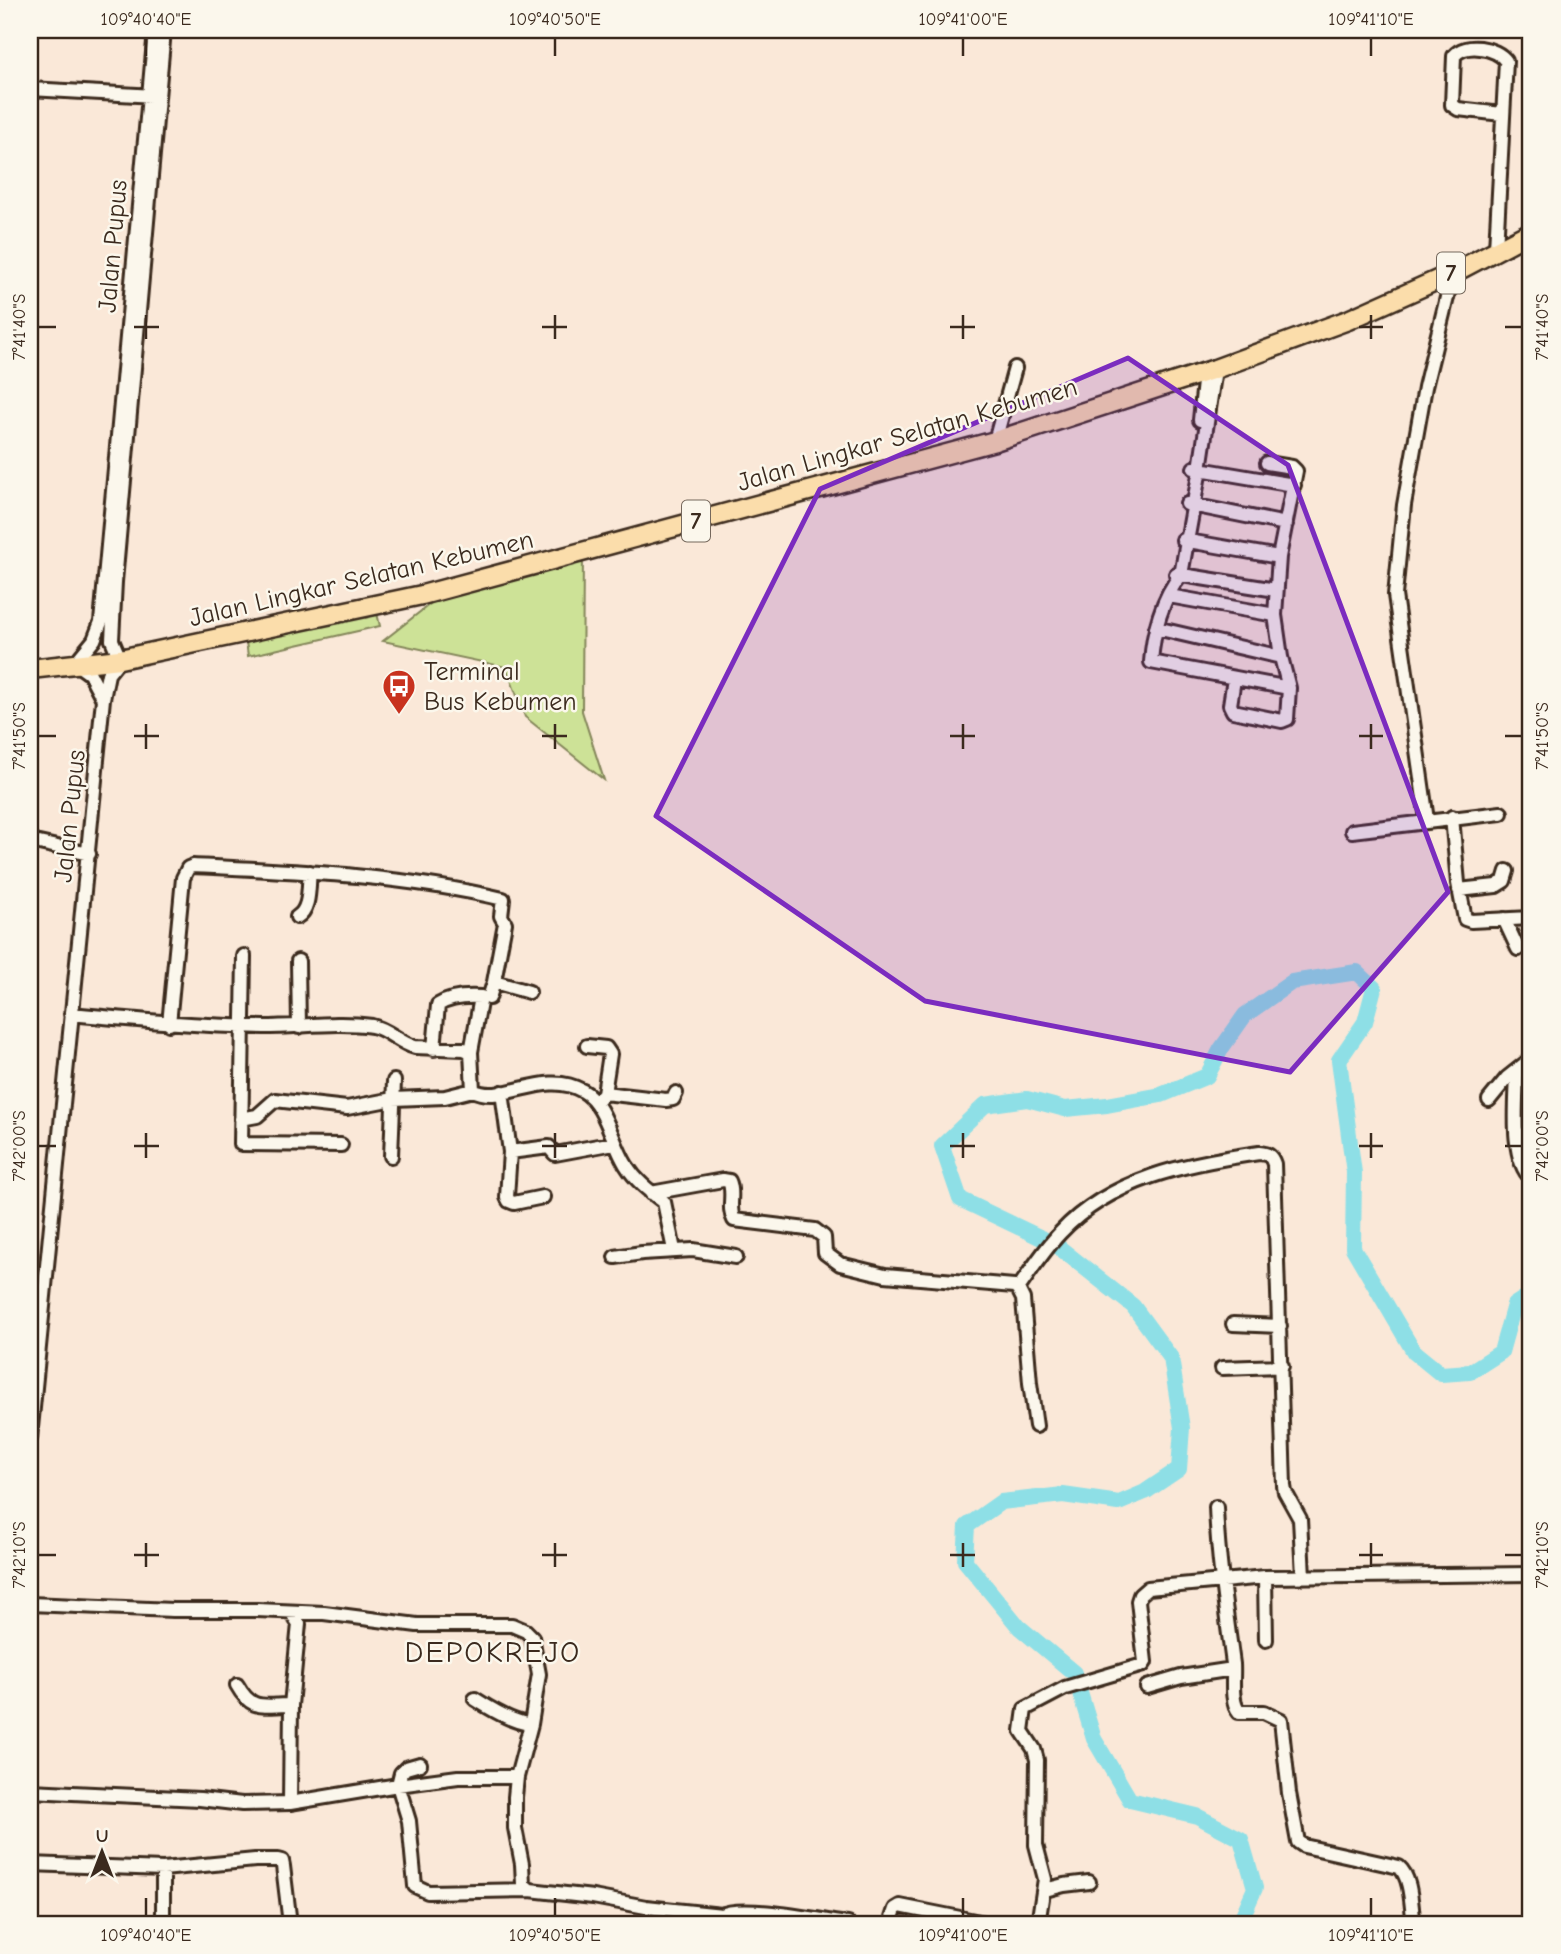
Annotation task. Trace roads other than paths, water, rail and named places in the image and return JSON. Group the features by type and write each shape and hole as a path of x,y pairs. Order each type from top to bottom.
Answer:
{"highway":[{"name":"Jalan Lingkar Selatan Kebumen","path":"30,669 120,659 422,596 995,441 1210,370 1369,312 1531,232"}],"street":[{"name":"Jalan Pupus","path":"30,1438 103,699 108,674 120,659 112,640 115,582 153,96 155,30"},
{"name":"Jalan Pupus","path":"75,663 94,640 101,622 153,96 164,30"},
{"path":"1496,248 1506,61 1496,51 1467,48 1459,50 1454,56 1452,106 1502,114"},
{"path":"30,89 153,96"},
{"path":"1427,820 1395,595 1404,505 1423,400 1453,272"},
{"path":"995,441 1015,368"},
{"path":"1210,370 1191,505 1177,577 1156,628 1151,662 1289,688"},
{"path":"1234,679 1230,705 1233,711 1282,721 1287,719 1289,688 1275,615 1279,557 1296,469 1267,463"},
{"path":"1196,469 1294,485"},
{"path":"1191,505 1286,524"},
{"path":"1184,541 1279,557"},
{"path":"1177,577 1216,580 1276,590"},
{"path":"1211,603 1216,580"},
{"path":"1169,596 1275,615"},
{"path":"1156,628 1281,657"},
{"path":"75,663 90,674 103,699"},
{"path":"1352,831 1501,813"},
{"path":"1452,817 1459,890 1467,921 1531,918"},
{"path":"30,841 89,854"},
{"path":"169,1024 183,878 188,868 193,866 310,872 416,883 503,899 501,916 505,923 494,982 471,1052 473,1090"},
{"path":"1459,890 1496,886 1504,881 1507,871"},
{"path":"296,917 306,908 310,872"},
{"path":"1504,919 1518,949"},
{"path":"244,956 242,1145 341,1145"},
{"path":"298,961 299,1027"},
{"path":"494,982 529,992"},
{"path":"434,1049 438,1005 461,997 488,999"},
{"path":"71,1014 169,1024 243,1027 373,1026 408,1045 434,1049 464,1049 471,1052"},
{"path":"587,1046 609,1050 610,1058 600,1097 614,1143 633,1175 664,1202 674,1250"},
{"path":"1489,1100 1531,1059"},
{"path":"1517,1070 1518,1156 1525,1172 1531,1178"},
{"path":"391,1156 394,1081"},
{"path":"241,1119 257,1116 275,1100 347,1108 393,1099 445,1097 473,1090 480,1093 502,1092 556,1081 600,1097 666,1100 673,1099 676,1093"},
{"path":"502,1092 510,1152 507,1181 509,1201 521,1202 543,1197"},
{"path":"510,1152 549,1147 555,1154 614,1143"},
{"path":"1018,1289 1062,1231 1088,1209 1126,1187 1148,1180 1162,1171 1219,1158 1268,1154 1274,1164 1284,1486 1300,1519 1303,1576"},
{"path":"651,1193 729,1181 732,1186 729,1208 734,1220 815,1230 824,1237 825,1253 840,1264 884,1275 1014,1286 1023,1299 1036,1426"},
{"path":"615,1257 693,1250 736,1257"},
{"path":"1233,1324 1280,1326"},
{"path":"1222,1368 1282,1366"},
{"path":"1216,1507 1221,1581 1237,1709 1239,1712 1264,1712 1281,1720 1289,1793 1298,1842 1304,1846 1399,1867 1404,1871 1408,1885 1414,1924"},
{"path":"1038,1924 1045,1879 1036,1845 1036,1754 1022,1731 1023,1719 1028,1706 1065,1688 1144,1664 1138,1601 1143,1591 1148,1588 1265,1577 1531,1574"},
{"path":"1265,1577 1266,1640"},
{"path":"30,1604 291,1612 417,1625 512,1625 526,1631 532,1637 539,1674 515,1797 516,1840 522,1864 523,1884 530,1890"},
{"path":"290,1803 291,1705 299,1624 291,1612"},
{"path":"1147,1687 1181,1677 1233,1669"},
{"path":"237,1685 244,1698 251,1703 291,1705"},
{"path":"475,1699 517,1723 531,1724"},
{"path":"420,1764 406,1768 401,1773 398,1785 409,1821 415,1886 428,1892 530,1890 593,1897 720,1920 731,1911 779,1914 848,1924"},
{"path":"30,1791 190,1798 242,1804 290,1803 458,1777 517,1777"},
{"path":"30,1864 163,1869 255,1860 282,1861 290,1924"},
{"path":"163,1869 163,1924"},
{"path":"1044,1894 1064,1885 1089,1882"},
{"path":"890,1924 895,1909 900,1906 990,1924"}],"waterway":[{"path":"1239,1924 1255,1888 1241,1839 1197,1816 1130,1800 1094,1739 1074,1673 1019,1627 965,1561 967,1526 1001,1502 1063,1495 1119,1503 1145,1492 1179,1469 1182,1428 1171,1358 1133,1306 1056,1245 960,1199 942,1146 985,1105 1027,1099 1065,1109 1107,1105 1161,1095 1207,1076 1221,1049 1245,1015 1292,982 1357,972 1374,988 1365,1022 1339,1060 1354,1173 1353,1248 1414,1352 1441,1374 1470,1372 1501,1352 1514,1305 1531,1294"}],"place":[{"name":"Terminal Bus Kebumen","path":"399,716"}],"district":[{"name":"DEPOKREJO","path":"493,1652"}]}
